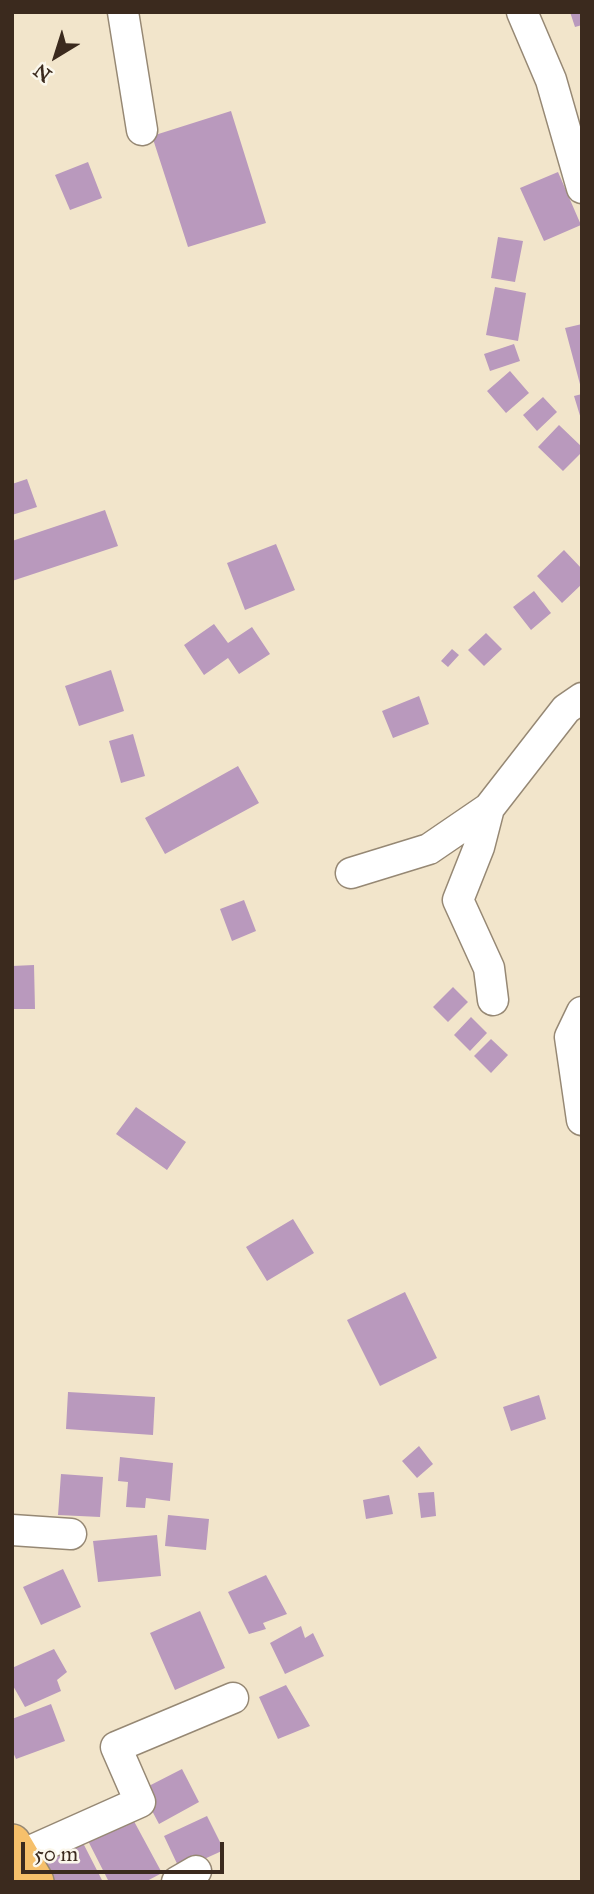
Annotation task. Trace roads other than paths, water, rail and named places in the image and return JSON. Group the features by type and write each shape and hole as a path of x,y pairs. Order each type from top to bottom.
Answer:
{"street":[{"path":"123,12 142,130"},
{"path":"522,12 551,80 580,176"},
{"path":"351,873 429,849 489,808 566,709 582,698"},
{"path":"489,808 479,847 458,900 489,968 493,1000"},
{"path":"582,1012 570,1037 582,1119"},
{"path":"12,1530 71,1534"},
{"path":"22,1860 140,1802 116,1747 233,1698"}]}
